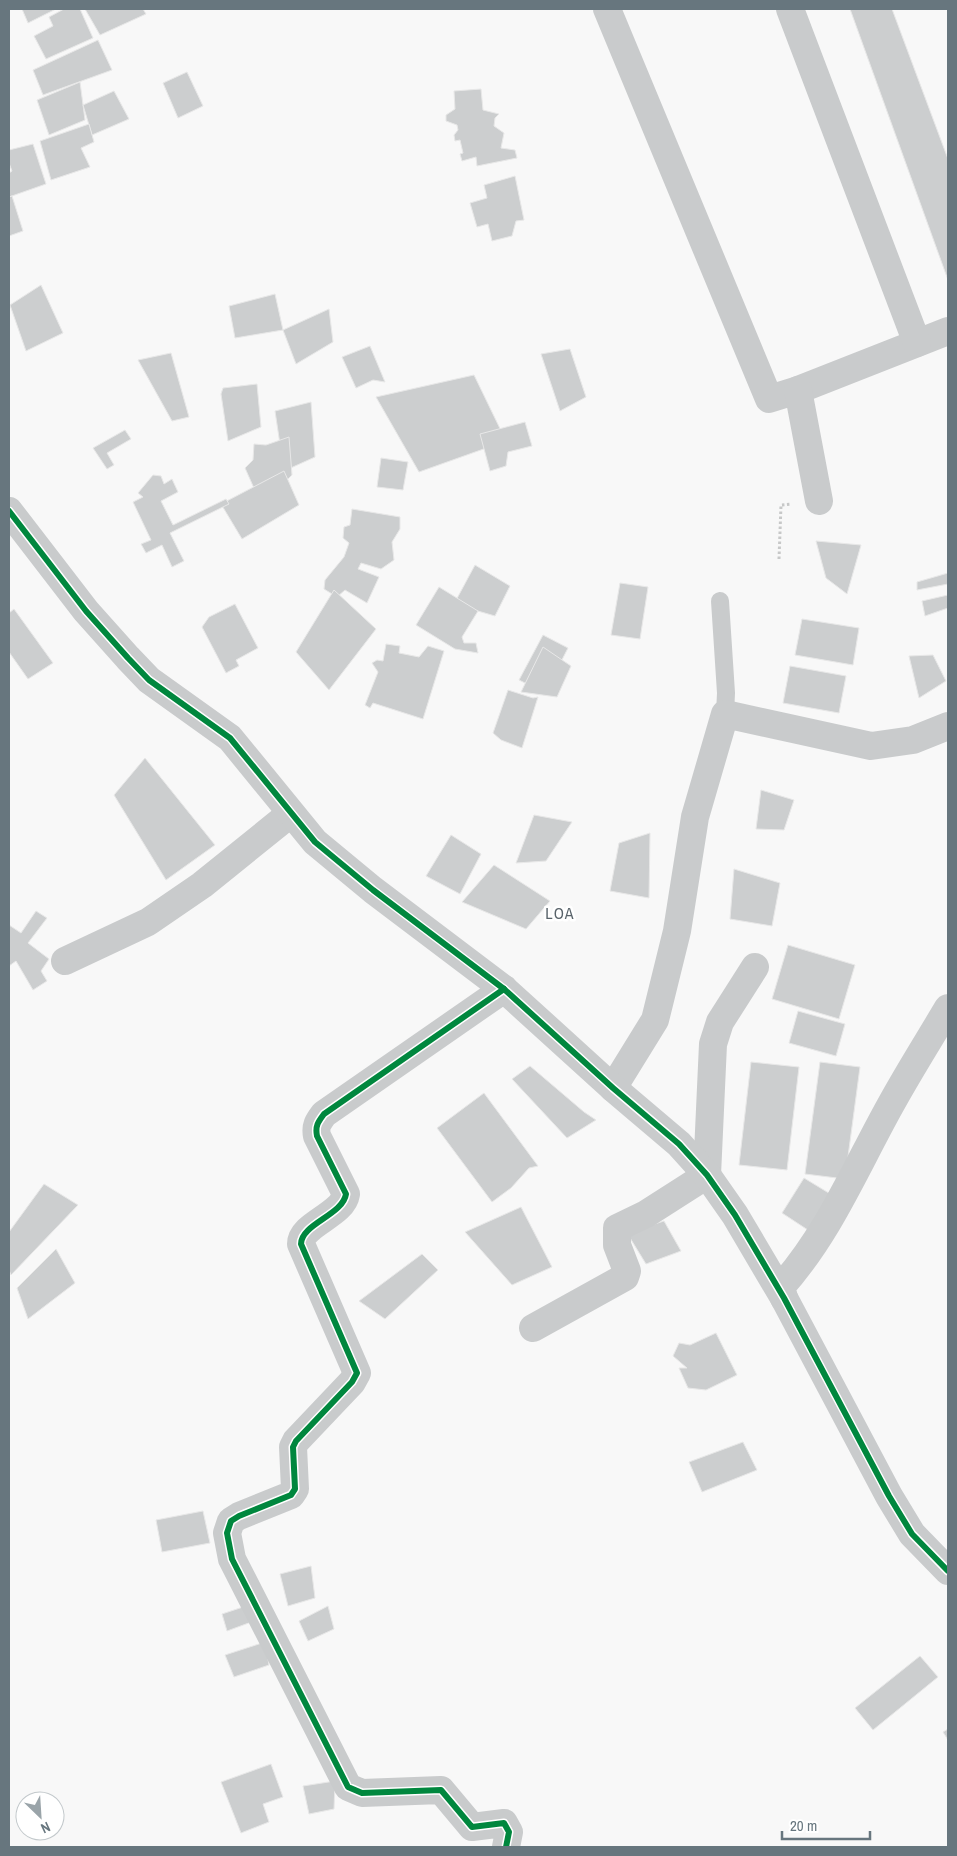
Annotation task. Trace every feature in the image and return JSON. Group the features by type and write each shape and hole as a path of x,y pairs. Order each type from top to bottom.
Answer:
{"street":[{"path":"607,9 769,399 798,390 948,331"},
{"path":"790,9 917,343"},
{"path":"798,390 819,501"},
{"path":"9,511 86,611 128,658 149,680 230,738 290,814 315,842 373,890 504,989 612,1088 679,1144 707,1175 735,1215 784,1298 889,1496 912,1534 948,1572"},
{"path":"612,1088 655,1020 676,931 695,817 725,714 871,746 913,740 948,726"},
{"path":"65,961 148,922 202,885 290,814"},
{"path":"707,1175 713,1044 720,1022 755,967"},
{"path":"504,989 324,1114 319,1120 315,1128 316,1136 346,1194 342,1204 304,1234 301,1244 357,1373 352,1382 296,1441 293,1447 295,1489 291,1495 239,1516 231,1521 227,1533 232,1559 348,1787 362,1793 441,1790 472,1827 498,1822 504,1823 509,1832 506,1847"},
{"path":"784,1298 781,1287 803,1263 836,1212 890,1106 948,1008"},
{"path":"533,1328 625,1277 627,1271 617,1245 617,1228 646,1214 707,1175"}],"lane":[{"path":"720,601 726,693 725,714"}],"path":[{"path":"779,559 780,504 819,501"}],"building":[{"path":"22,9 56,9 28,23"},
{"path":"64,9 80,9 93,38 46,59 34,36 53,26 49,17"},
{"path":"85,9 143,9 146,14 100,35"},
{"path":"850,9 892,9 948,159 948,280"},
{"path":"98,40 112,70 43,95 33,70"},
{"path":"187,72 203,106 178,118 163,83"},
{"path":"80,82 85,120 49,135 37,100"},
{"path":"481,89 483,110 499,114 495,118 494,126 504,133 501,148 515,150 517,158 477,166 476,157 462,161 460,154 463,153 460,140 455,141 454,135 458,130 457,125 446,121 446,115 455,109 454,91"},
{"path":"114,91 129,119 92,135 83,105"},
{"path":"89,124 94,142 81,148 90,167 51,180 40,141"},
{"path":"33,144 46,184 9,197 9,173 12,171 9,163 9,150"},
{"path":"515,176 524,220 516,221 512,236 492,241 488,224 477,227 470,203 487,198 484,185"},
{"path":"12,196 23,231 9,236 9,197"},
{"path":"41,285 63,333 26,351 10,305"},
{"path":"275,294 283,330 235,338 229,306"},
{"path":"329,309 333,342 296,364 283,330"},
{"path":"370,346 385,382 373,380 356,388 342,357"},
{"path":"570,349 586,397 560,411 541,354"},
{"path":"171,353 189,417 172,421 138,360"},
{"path":"474,375 506,441 419,472 376,397"},
{"path":"257,384 261,427 228,441 221,394 223,388"},
{"path":"311,402 315,457 284,471 275,411"},
{"path":"525,422 532,446 508,452 506,466 490,471 480,434"},
{"path":"125,430 131,439 107,453 114,465 107,469 93,448"},
{"path":"289,437 292,475 280,487 280,492 264,497 257,495 245,468 253,460 254,444 266,445"},
{"path":"381,458 408,462 403,490 377,487"},
{"path":"284,471 299,505 242,539 221,504"},
{"path":"153,475 161,476 164,484 172,479 178,492 161,501 173,525 226,499 229,504 170,533 184,561 172,567 162,545 146,553 141,544 151,540 133,502 143,497 138,493"},
{"path":"352,509 400,517 400,529 392,542 394,560 381,569 361,563 358,569 379,577 367,603 345,590 337,597 324,589 325,580 344,557 349,543 343,538 344,527 350,525"},
{"path":"816,541 861,545 847,594 826,578"},
{"path":"475,565 510,586 495,616 454,604"},
{"path":"948,573 948,584 917,590 917,582"},
{"path":"620,583 648,587 640,639 611,635"},
{"path":"439,587 478,611 462,637 464,643 476,643 478,653 455,649 416,625"},
{"path":"334,590 376,629 329,690 296,652"},
{"path":"948,595 948,608 925,616 922,601"},
{"path":"235,604 258,648 236,660 239,666 226,673 202,627 209,617"},
{"path":"14,609 53,663 28,679 9,652 9,613"},
{"path":"802,619 859,628 853,665 795,655"},
{"path":"543,635 568,648 545,693 519,680"},
{"path":"386,644 400,646 399,653 419,657 428,646 444,651 423,719 373,703 370,708 365,705 378,672 372,663 377,660 383,661"},
{"path":"543,647 571,666 557,697 521,692"},
{"path":"933,655 946,681 919,698 909,656"},
{"path":"790,666 846,676 839,713 783,703"},
{"path":"508,690 533,698 538,697 522,748 501,740 493,733"},
{"path":"145,758 215,845 166,880 114,795"},
{"path":"761,790 794,800 784,830 756,829"},
{"path":"534,815 572,822 546,861 516,863"},
{"path":"650,833 649,898 610,891 619,843"},
{"path":"451,835 481,854 460,894 426,876"},
{"path":"494,865 550,901 526,929 462,902"},
{"path":"734,869 780,883 772,926 730,919"},
{"path":"36,911 47,918 28,943 49,959 41,971 47,981 33,990 16,961 9,966 9,925 21,933"},
{"path":"788,945 855,965 839,1019 772,999"},
{"path":"798,1011 845,1024 836,1056 789,1043"},
{"path":"751,1062 799,1067 787,1170 739,1165"},
{"path":"820,1062 860,1067 845,1179 805,1174"},
{"path":"530,1066 596,1120 567,1138 512,1079"},
{"path":"484,1093 538,1166 529,1168 511,1188 492,1202 437,1128"},
{"path":"804,1178 837,1198 814,1234 782,1213"},
{"path":"44,1184 78,1205 11,1275 9,1270 9,1232"},
{"path":"521,1207 552,1267 512,1285 465,1232"},
{"path":"664,1221 681,1251 646,1264 627,1233"},
{"path":"56,1249 75,1283 28,1319 17,1288"},
{"path":"422,1254 438,1270 385,1319 359,1301"},
{"path":"716,1333 737,1375 706,1390 688,1388 679,1368 687,1368 673,1356 679,1343 690,1345"},
{"path":"743,1442 757,1470 702,1492 689,1462"},
{"path":"203,1511 210,1543 162,1552 156,1520"},
{"path":"311,1566 315,1598 288,1606 280,1574"},
{"path":"252,1604 257,1620 227,1631 222,1614"},
{"path":"328,1606 334,1629 308,1641 299,1621"},
{"path":"265,1642 269,1665 234,1677 225,1655"},
{"path":"920,1656 938,1677 873,1730 855,1708"},
{"path":"948,1729 948,1740 943,1732"},
{"path":"271,1764 283,1797 263,1804 269,1822 241,1833 221,1782"},
{"path":"335,1781 334,1809 309,1814 303,1786"}],"cycle path":[{"path":"9,511 86,611 128,658 149,680 230,738 315,842 373,890 504,989 613,1088 679,1144 707,1175 735,1215 784,1298 889,1496 912,1534 948,1571"},
{"path":"504,989 324,1114 319,1122 316,1129 317,1136 346,1194 338,1208 308,1231 303,1237 301,1244 357,1373 352,1382 296,1441 293,1447 295,1489 291,1495 239,1516 231,1521 227,1533 232,1559 348,1787 362,1793 441,1790 472,1827 504,1823 509,1832 506,1847"}],"district":[{"name":"LOA","path":"560,913"}]}
